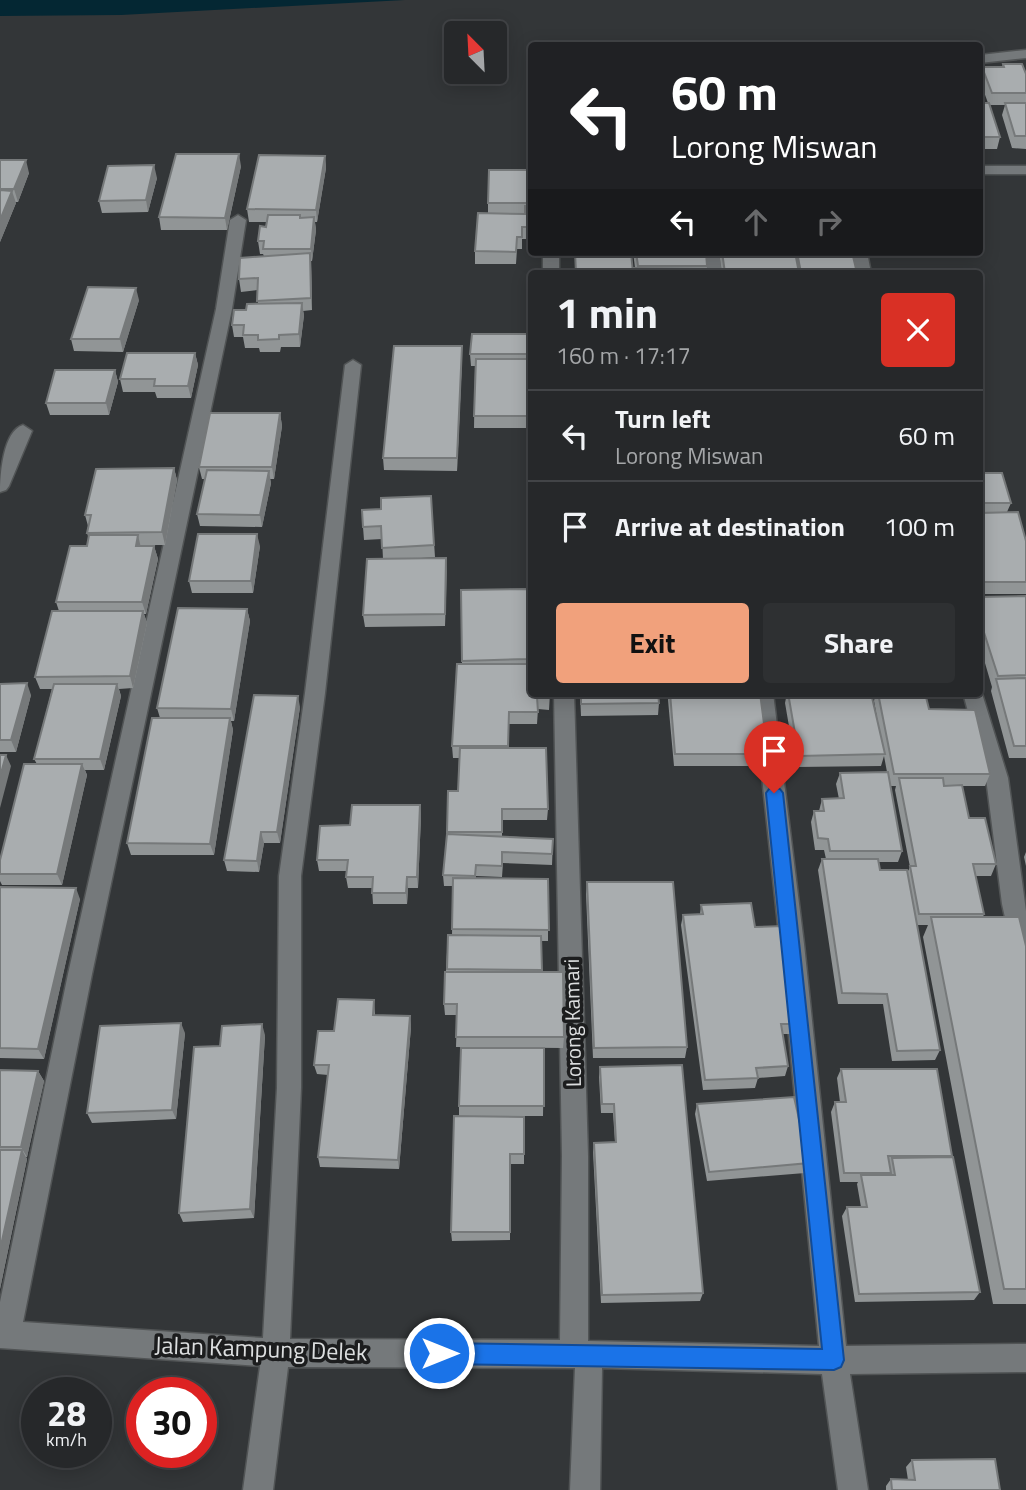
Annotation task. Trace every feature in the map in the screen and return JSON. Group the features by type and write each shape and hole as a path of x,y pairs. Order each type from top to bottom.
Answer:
{"street":[{"path":"983,59 1026,54"},
{"path":"983,170 1026,170"},
{"path":"3,1334 224,309 238,220"},
{"path":"258,1490 276,1353 289,1088 290,876 315,693 353,365"},
{"path":"0,486 23,430"},
{"name":"Lorong Kamari","path":"564,697 585,1490"},
{"path":"763,697 792,944 834,1360 853,1490"},
{"path":"974,697 997,778 1013,904 1026,958"},
{"name":"Jalan Kampung Delek","path":"3,1334 276,1353 582,1354 834,1360 1026,1358"}],"water":[{"path":"0,0 405,0 121,15 0,16"}],"building":[{"path":"1003,64 1022,64 1026,74 1026,93 992,93 983,67 1004,67"},
{"path":"983,103 989,103 1000,137 983,137"},
{"path":"1005,103 1026,103 1026,136 1015,136"},
{"path":"176,154 239,154 225,218 159,217"},
{"path":"259,155 325,156 316,210 247,209"},
{"path":"0,160 26,160 14,189 0,189"},
{"path":"154,165 146,200 99,201 108,166"},
{"path":"489,170 528,170 528,203 488,203"},
{"path":"0,190 12,191 0,220"},
{"path":"525,206 528,206 528,227 522,227 522,237 517,237 516,252 475,251 478,213 525,214"},
{"path":"268,215 314,217 311,249 263,249 264,241 258,241 260,226 266,227"},
{"path":"310,253 311,298 257,301 258,278 239,279 240,258"},
{"path":"575,256 631,256 633,270 576,270"},
{"path":"637,256 706,256 707,266 638,266"},
{"path":"723,256 796,256 798,270 725,270"},
{"path":"798,256 853,256 856,270 800,270"},
{"path":"634,268 710,269 710,270"},
{"path":"88,287 136,288 120,339 71,339"},
{"path":"302,303 299,334 258,340 258,335 243,335 244,325 232,325 234,310 246,310 247,304"},
{"path":"472,334 528,334 528,354 470,354"},
{"path":"394,346 462,346 457,458 383,458"},
{"path":"127,353 195,353 188,386 154,386 155,379 120,379"},
{"path":"476,359 528,359 528,416 474,416"},
{"path":"55,370 115,370 106,403 46,403"},
{"path":"210,413 280,413 272,467 199,467"},
{"path":"174,468 162,532 87,533 91,515 85,515 96,469"},
{"path":"207,470 269,471 260,515 197,514"},
{"path":"983,473 1002,473 1011,503 983,503"},
{"path":"431,496 434,545 382,548 381,526 363,527 362,510 381,509 381,498"},
{"path":"1018,512 1026,541 1026,582 983,582 983,513"},
{"path":"198,534 257,534 251,581 189,581"},
{"path":"89,535 138,535 136,546 154,546 142,602 56,602 70,546 87,546"},
{"path":"446,558 445,614 363,615 367,559"},
{"path":"528,589 527,659 462,661 461,590"},
{"path":"1026,596 1026,675 998,676 983,629 983,597"},
{"path":"178,608 247,609 231,709 157,708"},
{"path":"52,611 143,611 130,676 35,677"},
{"path":"457,664 528,664 528,697 537,697 538,712 509,712 508,746 452,746"},
{"path":"1026,678 1026,746 1014,746 996,679"},
{"path":"27,683 11,740 0,740 0,684"},
{"path":"54,684 117,684 100,759 34,759"},
{"path":"254,695 298,696 277,832 261,832 257,861 224,860"},
{"path":"581,697 658,697 659,703 581,704"},
{"path":"670,697 761,697 768,754 675,754"},
{"path":"789,697 872,697 885,754 799,756"},
{"path":"879,697 926,697 929,709 975,710 990,774 894,774"},
{"path":"152,718 230,718 210,844 127,843"},
{"path":"460,748 546,748 548,809 502,809 502,832 447,832 448,791 458,791"},
{"path":"0,755 6,755 0,777"},
{"path":"24,764 82,764 57,874 0,874 0,860"},
{"path":"888,772 902,851 830,851 828,839 818,838 814,811 824,811 822,799 844,798 840,773"},
{"path":"899,778 943,778 944,786 962,785 969,818 985,818 996,864 973,864 984,914 919,914 910,866 916,866"},
{"path":"352,805 420,805 417,877 407,877 406,893 372,893 373,877 346,877 348,860 317,860 320,826 350,825"},
{"path":"447,834 553,839 552,854 502,852 502,866 476,865 475,876 443,875"},
{"path":"822,859 878,859 880,870 907,870 940,1050 897,1051 887,994 842,993"},
{"path":"453,878 548,879 549,930 452,929"},
{"path":"587,882 673,882 687,1047 594,1048"},
{"path":"0,887 76,888 38,1049 0,1048"},
{"path":"751,903 755,927 784,926 801,1024 781,1024 788,1066 756,1068 758,1078 705,1080 683,915 703,914 701,905"},
{"path":"931,917 1019,917 1026,946 1026,1289 1004,1289"},
{"path":"448,935 541,936 542,970 447,969"},
{"path":"445,972 563,972 564,1037 456,1037 457,1004 444,1004"},
{"path":"338,999 374,1000 373,1015 410,1016 398,1160 318,1157 329,1065 314,1065 318,1031 334,1031"},
{"path":"181,1023 172,1110 87,1113 100,1026"},
{"path":"262,1024 250,1209 179,1213 194,1047 220,1046 222,1026"},
{"path":"461,1048 544,1048 544,1106 459,1106"},
{"path":"682,1065 703,1293 602,1295 594,1143 616,1142 614,1104 602,1104 600,1067"},
{"path":"841,1069 937,1069 952,1156 888,1156 891,1173 844,1173 835,1102 846,1102"},
{"path":"0,1070 38,1071 21,1147 0,1147"},
{"path":"794,1097 809,1163 709,1172 697,1104"},
{"path":"454,1116 524,1117 524,1154 510,1154 510,1232 451,1232"},
{"path":"0,1150 22,1150 0,1250"},
{"path":"953,1157 980,1292 859,1294 847,1207 867,1207 861,1175 895,1175 892,1158"},
{"path":"995,1459 1000,1490 892,1490 891,1479 915,1480 912,1460"}],"route":[{"path":"439,1353 834,1360 774,793"}]}
